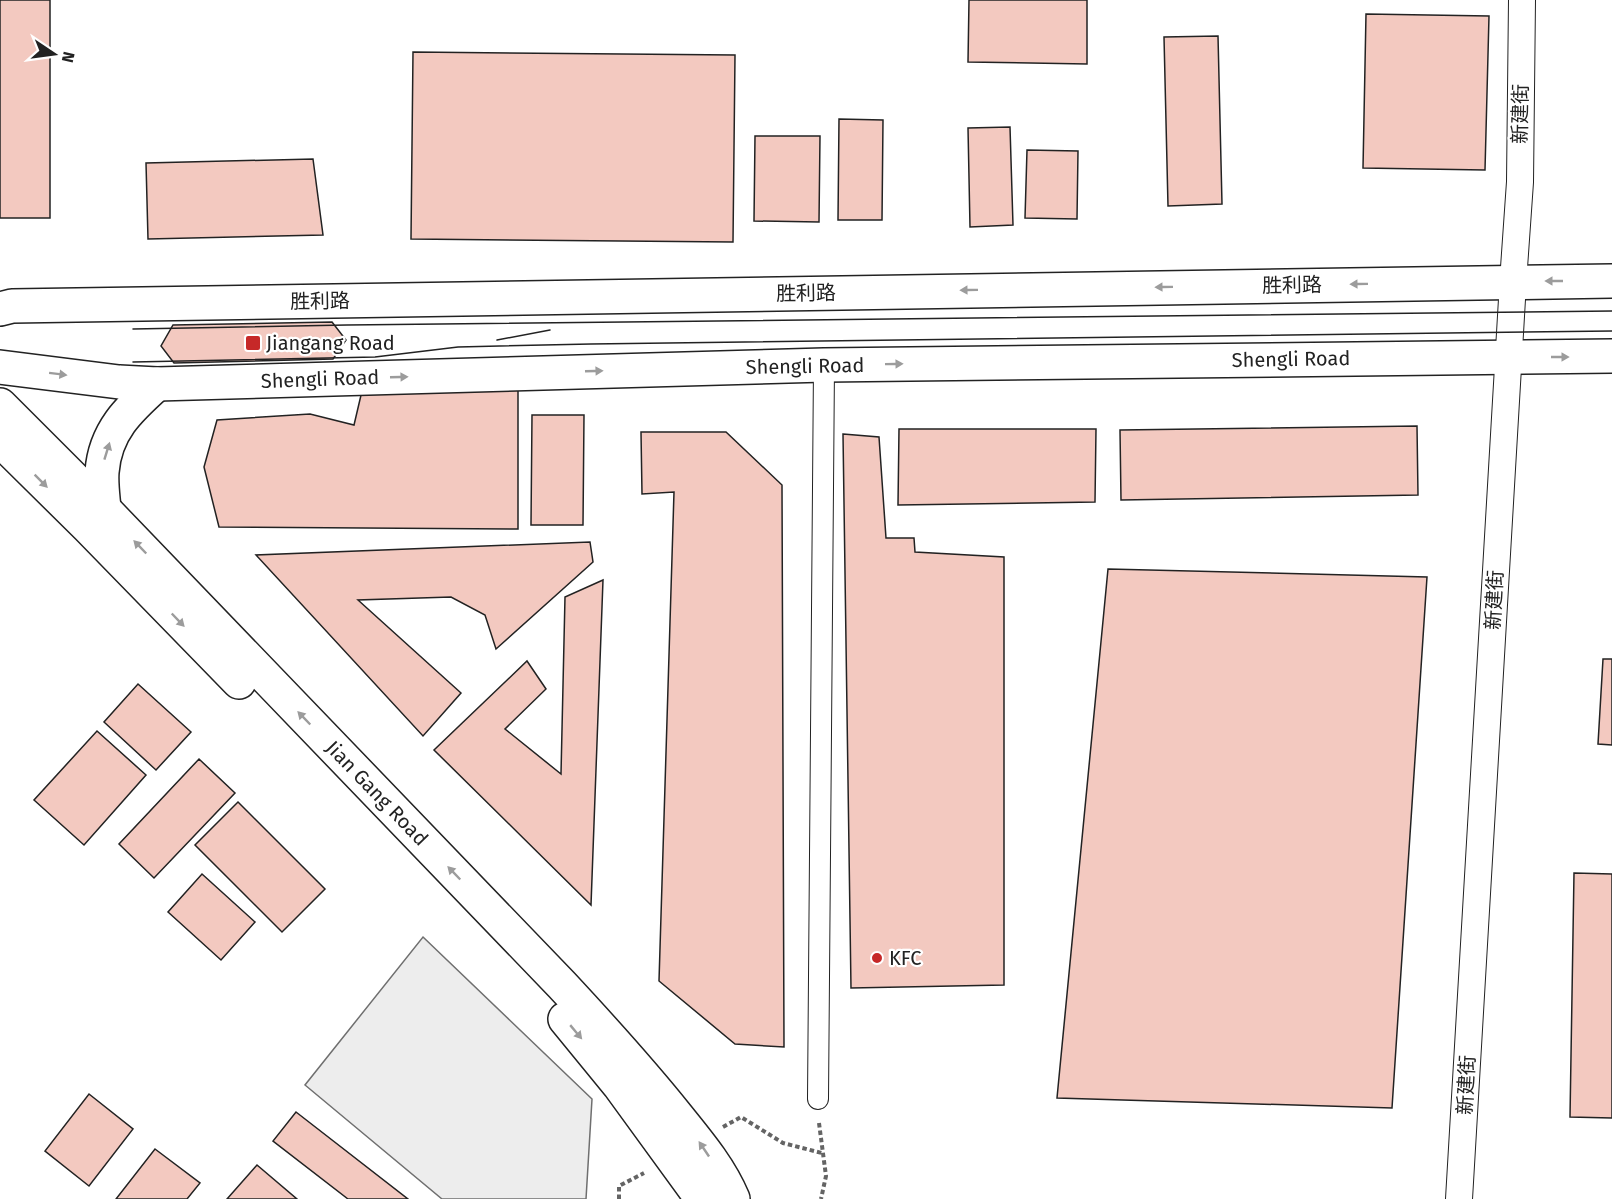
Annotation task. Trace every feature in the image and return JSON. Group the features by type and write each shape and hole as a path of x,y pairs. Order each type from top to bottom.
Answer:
{"main road":[{"name":"胜利路","path":"0,309 12,306 1612,281"},
{"name":"Shengli Road","path":"0,367 119,382 157,384 824,365 1612,356"},
{"path":"104,509 102,473 105,453 112,435 122,417 157,384"},
{"name":"Jian Gang Road","path":"0,405 104,509 562,985 610,1037 698,1141 733,1199"},
{"name":"Jian Gang Road","path":"0,440 550,1002 619,1085 702,1199"}],"street":[{"name":"新建街","path":"1459,1199 1520,182 1522,0"},
{"path":"818,1100 824,365"}],"path":[{"path":"818,1100 819,1132 826,1176 821,1199"}],"shaded area":[{"path":"423,937 592,1099 586,1199 442,1199 305,1085"}],"building":[{"path":"0,0 50,0 50,218 0,218"},
{"path":"969,0 1087,0 1087,64 968,62"},
{"path":"1366,14 1489,16 1485,170 1363,168"},
{"path":"1218,36 1222,204 1168,206 1164,37"},
{"path":"413,52 735,55 733,242 411,239"},
{"path":"839,119 883,120 882,220 838,220"},
{"path":"1010,127 1013,225 970,227 968,128"},
{"path":"755,136 820,136 819,222 754,221"},
{"path":"1027,150 1078,151 1077,219 1025,218"},
{"path":"313,159 323,235 148,239 146,163"},
{"name":"Jiangang Road","path":"332,322 346,340 333,359 174,363 161,346 173,325"},
{"path":"365,378 518,385 518,529 219,527 204,467 217,420 310,414 354,425"},
{"path":"532,415 584,415 583,525 531,525"},
{"path":"1417,426 1418,495 1121,500 1120,430"},
{"path":"899,429 1096,429 1095,502 898,505"},
{"path":"641,432 726,432 782,485 784,1047 735,1044 659,981 674,492 642,494"},
{"path":"843,434 879,437 886,538 914,538 915,552 1004,557 1004,985 851,988"},
{"path":"590,542 593,562 496,649 485,615 451,597 358,600 461,693 423,736 256,555"},
{"path":"1108,569 1427,577 1392,1108 1057,1098"},
{"path":"603,580 591,905 434,750 527,661 546,689 505,729 561,774 565,597"},
{"path":"1603,659 1612,659 1612,745 1598,744"},
{"path":"138,684 191,732 156,770 104,722"},
{"path":"97,731 146,775 84,845 34,800"},
{"path":"199,759 235,793 154,878 119,844"},
{"path":"238,802 325,889 282,932 195,845"},
{"path":"1574,873 1612,874 1612,1118 1570,1117"},
{"path":"202,874 255,922 221,960 168,912"},
{"path":"89,1094 133,1129 89,1186 45,1151"},
{"path":"296,1112 408,1199 348,1199 273,1141"},
{"path":"155,1149 200,1183 187,1199 116,1199"},
{"path":"257,1165 297,1199 227,1199"}],"tram line":[{"path":"133,329 1612,311"},
{"path":"497,340 550,330"},
{"path":"133,362 375,357 458,347 591,344 1612,331"}],"place":[{"name":"Jiangang Road","path":"253,343"},
{"name":"KFC","path":"877,958"}]}
